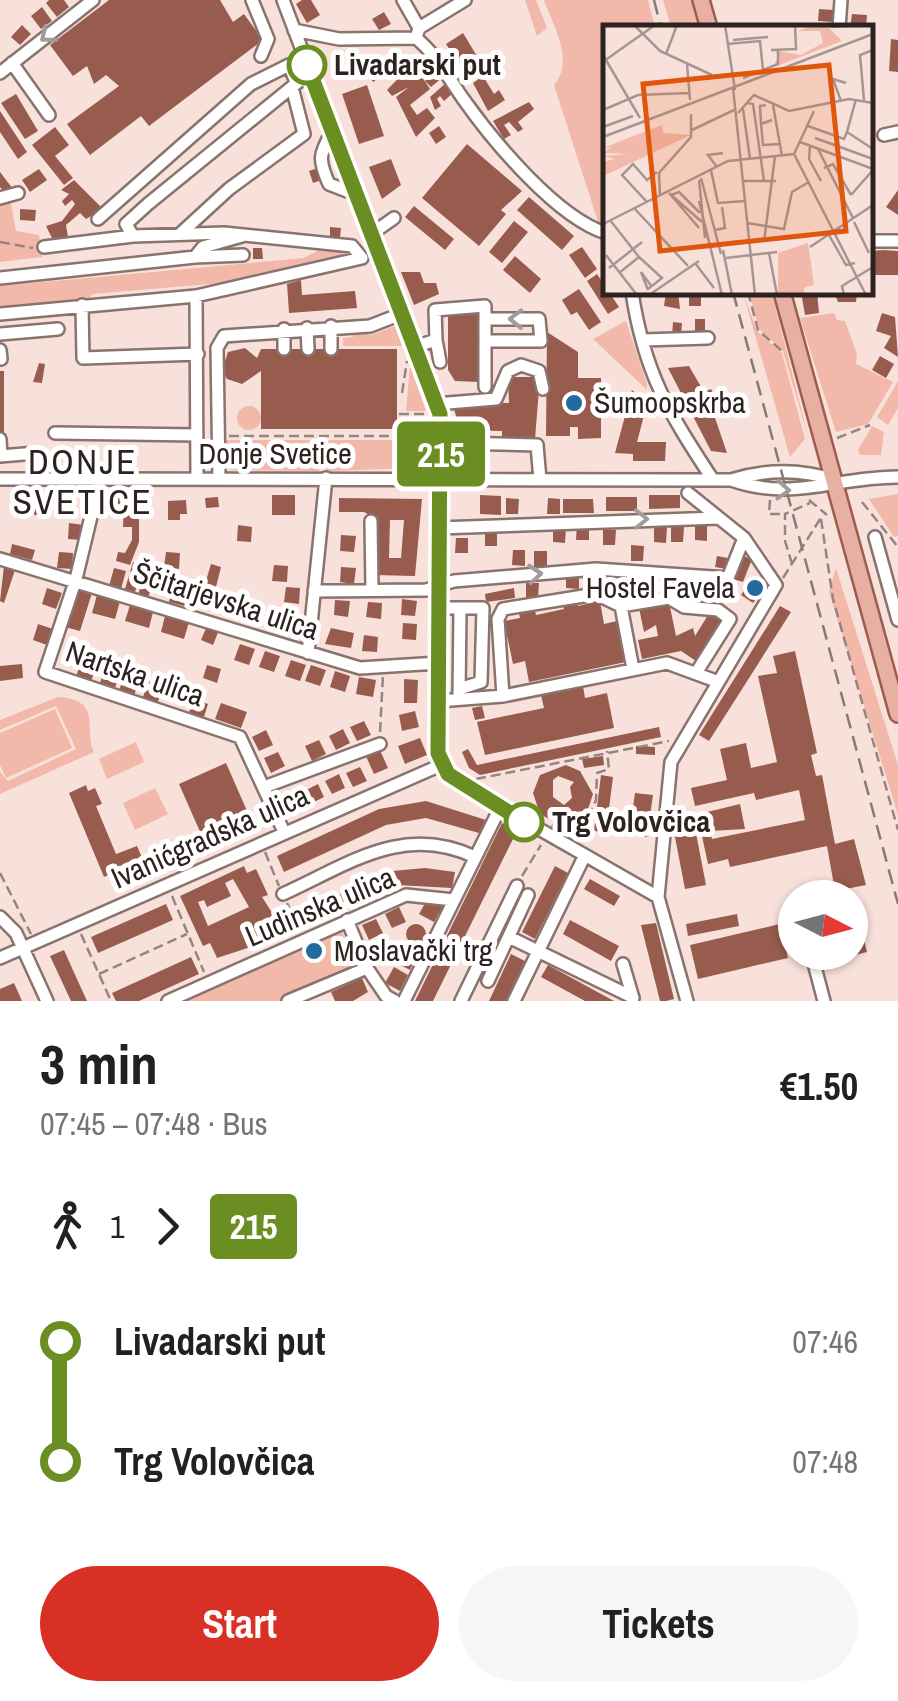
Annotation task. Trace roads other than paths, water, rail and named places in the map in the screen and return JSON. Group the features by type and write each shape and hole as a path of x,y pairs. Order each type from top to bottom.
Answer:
{"main road":[{"path":"701,0 707,25"},
{"path":"783,295 898,714"}],"street":[{"path":"0,73 93,0"},
{"path":"252,0 268,39 261,56"},
{"path":"283,0 402,314 442,436 438,528 442,765 459,783 658,897"},
{"path":"404,0 417,33 488,132 581,222 603,232"},
{"path":"294,30 339,39 417,33 465,0"},
{"path":"838,25 840,0"},
{"path":"12,63 49,115"},
{"path":"98,219 252,84 289,65 304,134 228,190 180,234"},
{"path":"132,236 126,224 310,74"},
{"path":"332,132 319,153 320,164 328,184 355,194"},
{"path":"884,136 898,132"},
{"path":"0,198 18,194"},
{"path":"362,258 372,240 394,218"},
{"path":"44,247 132,236 242,236 352,246 362,258"},
{"path":"195,257 203,247 242,236"},
{"path":"873,241 898,240"},
{"path":"0,278 243,255"},
{"path":"0,314 196,296 362,258 380,262"},
{"path":"633,295 645,362 666,409 712,480"},
{"path":"196,296 197,479"},
{"path":"82,305 83,358 198,354"},
{"path":"440,362 435,310 485,306 485,386"},
{"path":"218,479 220,341 228,334 370,326 402,314"},
{"path":"485,318 540,319 540,341 485,341"},
{"path":"331,349 332,326"},
{"path":"308,328 308,349"},
{"path":"0,334 58,329"},
{"path":"284,330 284,349"},
{"path":"643,340 708,338"},
{"path":"412,352 436,340"},
{"path":"0,350 1,359"},
{"path":"432,409 496,398 508,371 521,365 539,372 543,389"},
{"path":"55,433 197,436"},
{"path":"0,439 0,456 36,453"},
{"path":"455,444 532,444 540,448 540,480"},
{"path":"541,462 564,480"},
{"name":"Donje Svetice","path":"0,479 324,475 440,480 731,480 753,473 810,472 835,480"},
{"path":"308,653 324,475"},
{"path":"835,480 898,477"},
{"name":"Nartska ulica","path":"100,479 76,579 45,672 236,734 284,832"},
{"name":"Donje Svetice","path":"731,480 753,488 803,492 835,480"},
{"path":"686,1001 658,897 670,762 776,585 744,538 688,492"},
{"path":"438,528 718,518"},
{"path":"371,521 372,590"},
{"path":"875,537 898,620"},
{"path":"314,591 438,586 596,568 728,578 744,538"},
{"name":"Ščitarjevska ulica","path":"1,562 76,579 308,653 383,669 438,664"},
{"path":"503,696 498,619 503,608 596,594 621,606 669,598 684,608 718,610 728,616 730,622 696,672"},
{"path":"621,606 634,669"},
{"path":"438,608 483,608 484,667 480,682 459,695 438,701"},
{"path":"459,695 460,608"},
{"path":"459,695 503,696 672,663 716,682"},
{"path":"264,787 380,744"},
{"name":"Ivanićgradska ulica","path":"0,958 442,765"},
{"path":"404,1001 500,808"},
{"path":"282,894 404,842 436,842 475,858"},
{"path":"514,1001 584,857"},
{"path":"460,1001 516,886"},
{"name":"Ludinska ulica","path":"168,1001 406,895 454,900"},
{"path":"488,981 528,895"},
{"path":"0,918 23,949 47,1001"},
{"path":"347,920 367,968 386,996 396,1001"},
{"path":"509,938 633,999"},
{"path":"623,964 633,999"},
{"path":"288,1001 367,968"},
{"path":"815,970 824,1001"}],"railway":[{"path":"654,0 660,25"},
{"path":"734,295 898,904"}],"place":[{"name":"Livadarski put","path":"307,65"},
{"name":"Šumoopskrba","path":"574,403"},
{"name":"Hostel Favela","path":"755,588"},
{"name":"Trg Volovčica","path":"524,822"},
{"name":"Moslavački trg","path":"314,951"}],"district":[{"name":"DONJE SVETICE","path":"83,482"}]}
